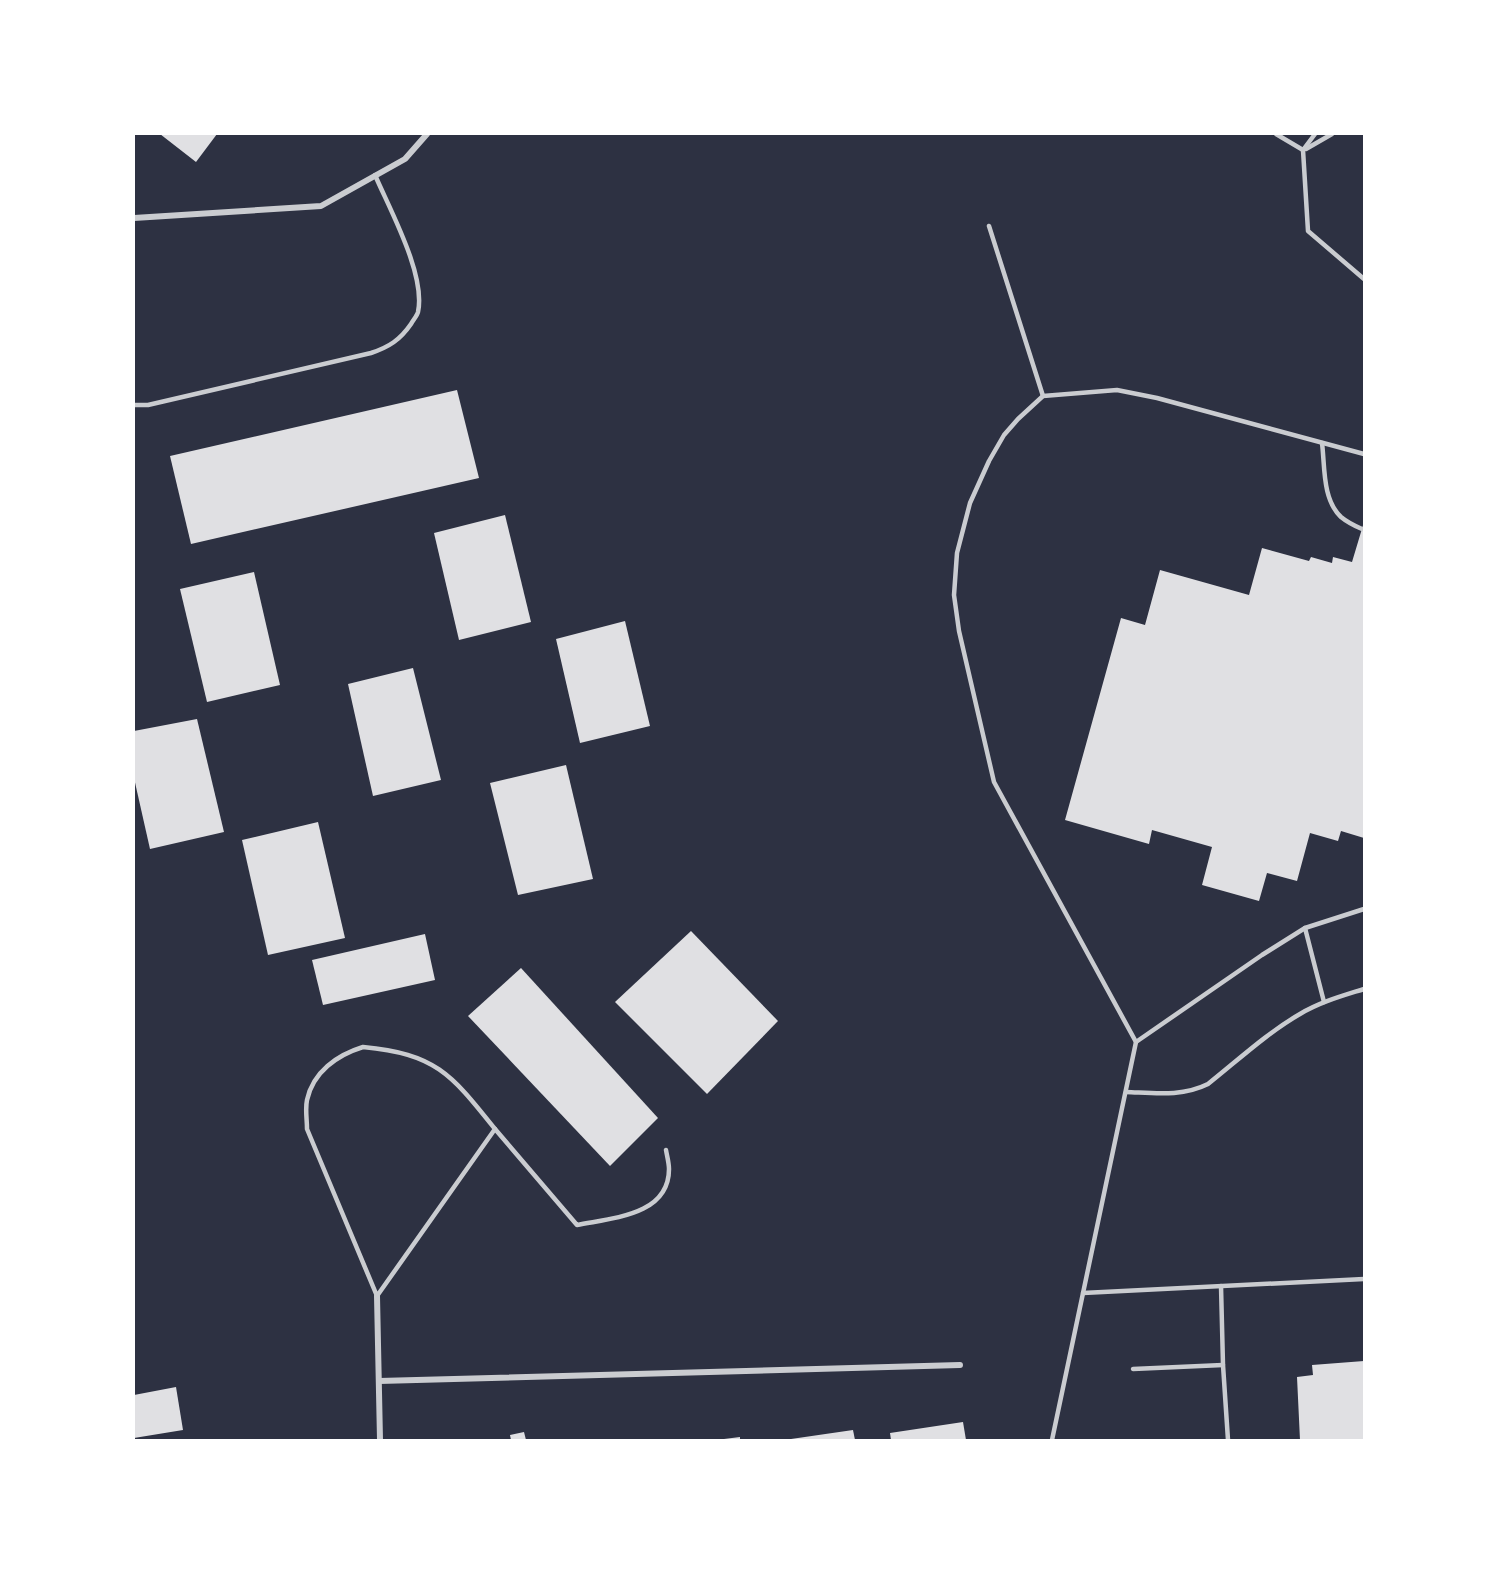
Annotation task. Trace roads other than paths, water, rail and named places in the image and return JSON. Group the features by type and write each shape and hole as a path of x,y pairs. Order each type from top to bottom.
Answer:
{"street":[{"path":"134,218 321,206 405,159 427,134"},
{"path":"377,1296 380,1440"},
{"path":"379,1381 960,1365"}],"lane":[{"path":"1276,134 1303,150"},
{"path":"1315,134 1303,150 1308,231 1365,279"},
{"path":"1303,150 1332,134"},
{"path":"134,405 148,405 371,353 390,346 403,335 417,314 419,291 409,253 375,176"},
{"path":"988,226 1042,396"},
{"path":"1052,1440 1137,1042 994,782 956,612 954,574 970,503 1004,435 1042,396 1117,390 1157,398 1365,454"},
{"path":"1322,443 1327,491 1332,506 1341,516 1362,530"},
{"path":"1137,1042 1262,954 1305,928 1365,909"},
{"path":"1305,928 1324,1002"},
{"path":"1126,1092 1182,1093 1197,1090 1208,1084 1283,1024 1301,1013 1324,1002 1365,989"},
{"path":"377,1296 307,1129 306,1103 311,1087 328,1065 343,1053 363,1047 388,1049 417,1057 441,1069 463,1090 577,1225 637,1213 660,1197 666,1185 669,1170 666,1150"},
{"path":"377,1296 495,1129"},
{"path":"1083,1293 1365,1279"},
{"path":"1221,1286 1222,1365 1228,1440"},
{"path":"1133,1369 1222,1365"}]}
